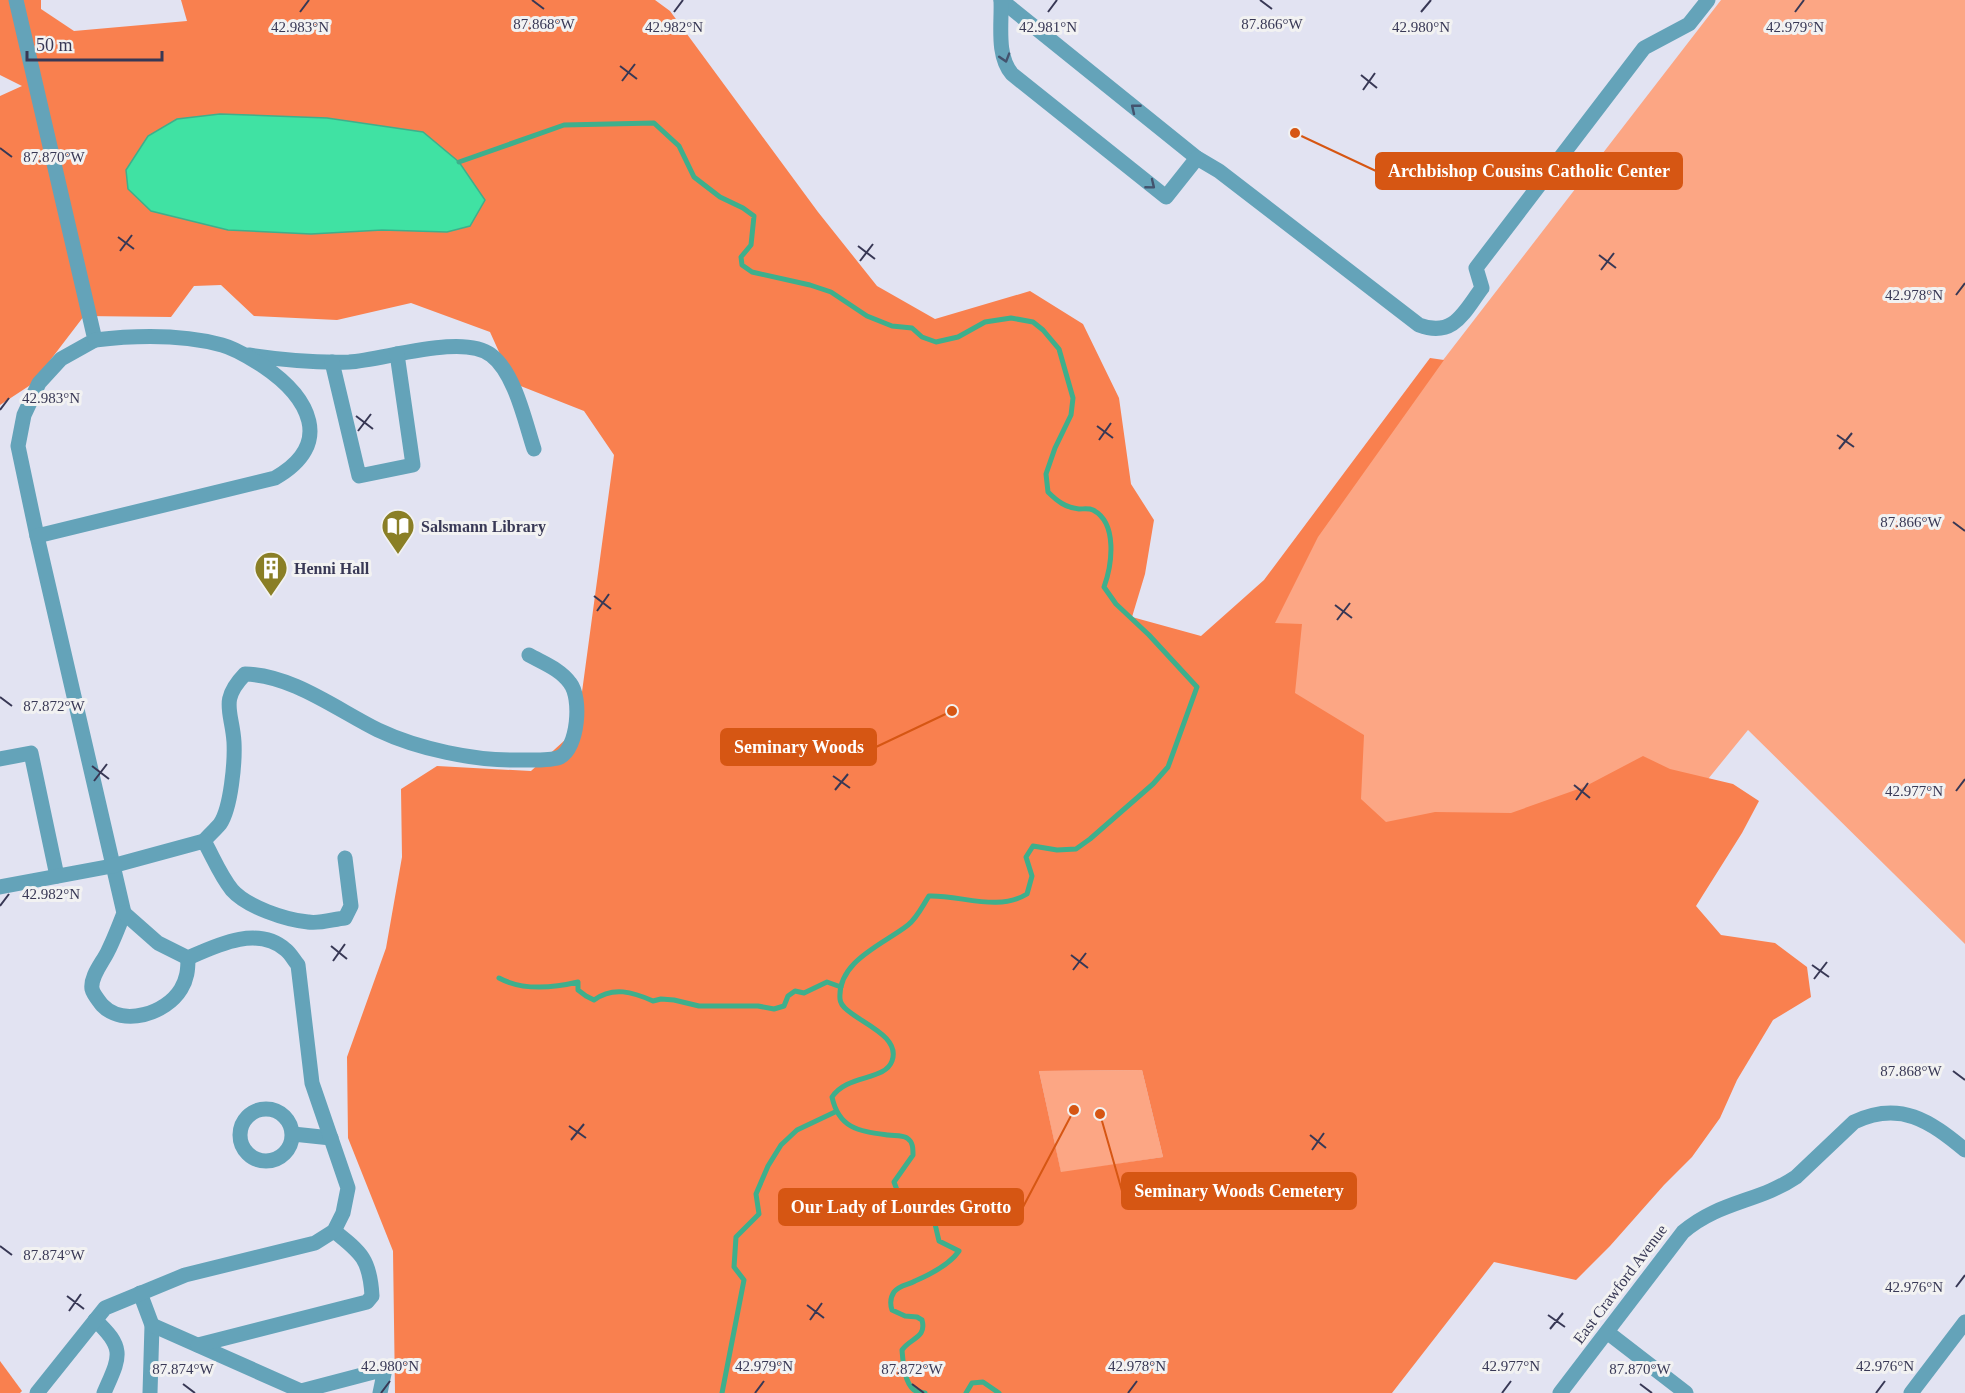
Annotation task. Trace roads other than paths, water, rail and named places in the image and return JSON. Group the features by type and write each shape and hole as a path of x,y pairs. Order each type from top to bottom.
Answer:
{"street":[{"path":"16,0 95,340"},
{"path":"1001,0 1197,158 1219,171 1419,325 1431,330 1447,328 1456,322 1482,288 1476,268 1644,48 1689,24 1708,0"},
{"path":"1001,0 1002,54 1005,66 1012,74 1166,197 1197,158"},
{"path":"37,536 275,478 293,468 306,451 310,433 307,412 295,393 277,376 246,355 223,345 176,337 131,336 95,340 61,359 39,383 24,415 18,446 37,536 124,913 158,943 188,958"},
{"path":"246,355 296,362 351,362 456,346 474,347 491,354 504,369 514,389 534,450"},
{"path":"332,362 359,477 412,465 397,354"},
{"path":"0,886 112,866 204,841 220,823 229,800 234,743 228,700 232,686 244,674 260,674 291,685 380,730 412,743 442,751 500,761 559,758 571,747 577,697 571,683 558,670 529,656"},
{"path":"0,759 31,753 57,876"},
{"path":"204,841 233,891 243,899 278,916 310,923 345,918 351,906 345,858"},
{"path":"124,913 108,952 95,975 92,989 99,1002 109,1012 125,1017 145,1014 165,1006 181,990 188,974 188,958"},
{"path":"37,1393 105,1308 185,1275 315,1243 334,1231 343,1213 348,1188 312,1083 298,965 286,950 268,940 253,938 219,944 188,958"},
{"name":"East Crawford Avenue","path":"1560,1393 1683,1232 1699,1219 1723,1206 1754,1197 1796,1177 1854,1122 1866,1116 1887,1113 1912,1115 1934,1125 1965,1150"},
{"path":"293,1134 331,1138"},
{"path":"198,1345 367,1302 372,1296 366,1261 334,1231"},
{"path":"140,1293 152,1324 150,1393"},
{"path":"95,1320 109,1332 117,1347 117,1362 104,1393"},
{"path":"1911,1393 1965,1322"},
{"path":"152,1324 301,1391 385,1369 380,1393"},
{"path":"1607,1332 1686,1393"}],"waterway":[{"path":"459,162 564,125 654,123 679,146 694,177 720,197 754,216 751,245 741,257 742,265 752,272 831,292 867,316 892,326 912,328 922,337 936,342 958,337 985,322 1011,318 1033,322 1059,349 1073,398 1071,415 1055,448 1046,474 1048,492 1066,506 1091,509 1101,516 1110,534 1111,545 1111,556 1104,587 1116,604 1149,635 1197,687 1168,767 1153,784 1076,849 1057,850 1033,846 1026,857 1032,876 1027,894 1004,902 929,896 911,922 854,964 846,974 841,986 840,999 843,1006 881,1033 889,1041 893,1051 892,1061 882,1072 847,1084 839,1090 832,1097 835,1108 845,1122 852,1127 868,1132 903,1136 909,1140 913,1155 894,1182 901,1200 911,1209 925,1209 935,1224 939,1241 959,1251 939,1269 898,1288 891,1299 892,1310 922,1320 922,1331 902,1350 908,1382 914,1390 925,1393"},
{"path":"499,978 528,987 558,986 578,982 578,990 594,1000 608,993 623,992 653,1001 661,999 699,1006 758,1006 774,1009 784,1006 788,996 795,991 804,993 827,982 841,987"},
{"path":"722,1393 744,1280 734,1267 736,1237 759,1214 756,1194 768,1166 781,1145 797,1130 835,1112"},
{"path":"966,1393 972,1383 983,1382 999,1393"}],"place":[{"name":"Archbishop Cousins Catholic Center","path":"1295,133"},
{"name":"Salsmann Library","path":"398,555"},
{"name":"Henni Hall","path":"271,597"},
{"name":"Seminary Woods","path":"952,711"},
{"name":"Our Lady of Lourdes Grotto","path":"1074,1110"},
{"name":"Seminary Woods Cemetery","path":"1100,1114"}]}
